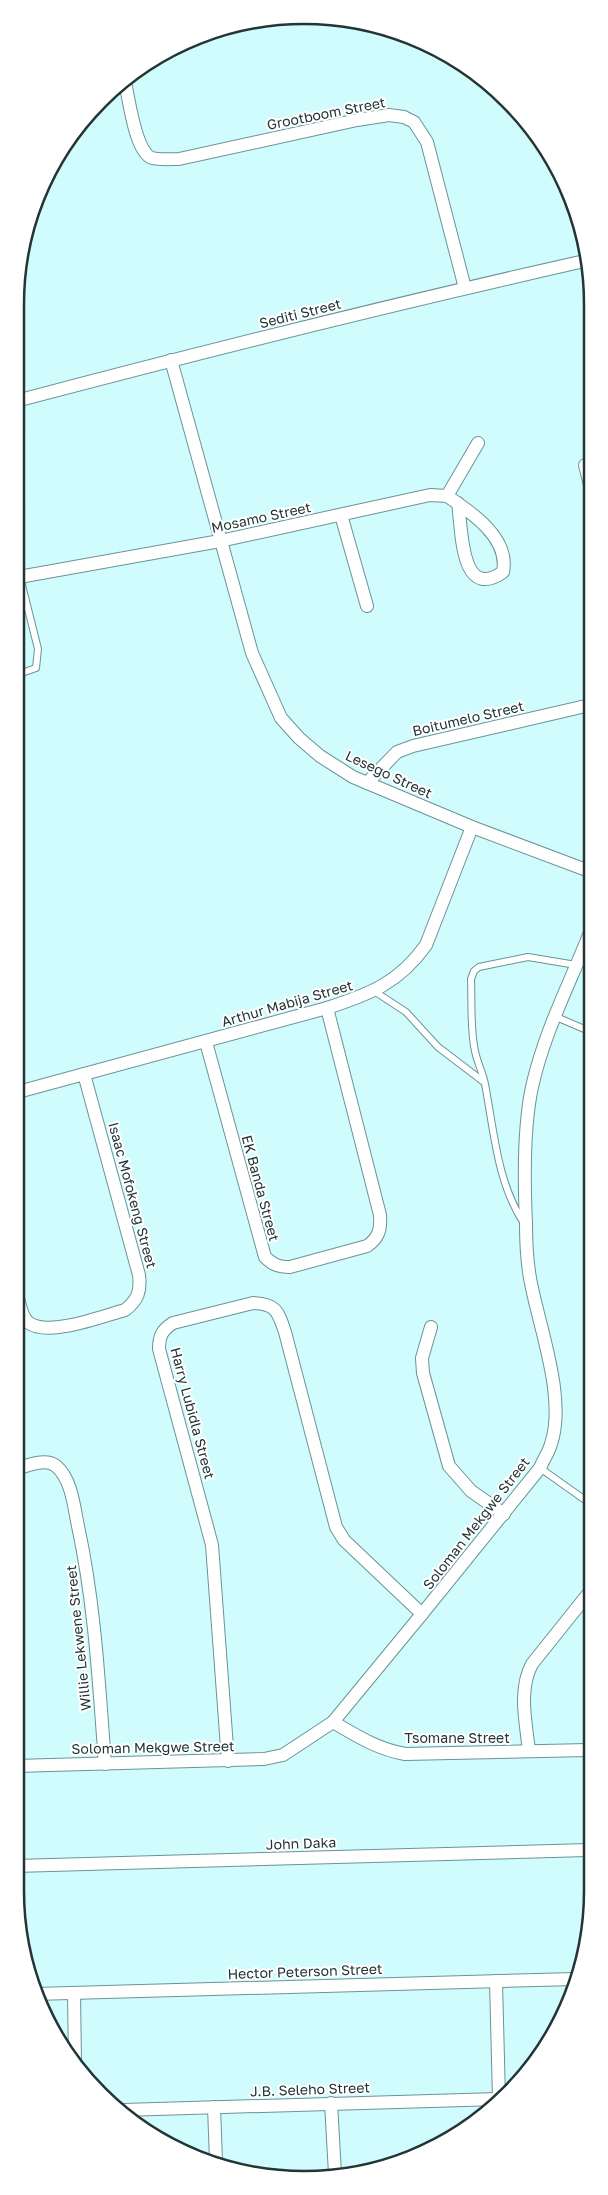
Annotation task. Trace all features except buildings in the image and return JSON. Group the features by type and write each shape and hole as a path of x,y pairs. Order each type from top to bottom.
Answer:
{"street":[{"name":"Grootboom Street","path":"126,87 139,142 144,153 151,157 164,159 179,159 365,118 389,115 404,117 414,122 428,142 465,288"},
{"name":"Sediti Street","path":"24,399 171,360 465,288 581,262"},
{"name":"Lesego Street","path":"171,360 252,653 281,718 298,738 320,756 367,783 472,827 584,869"},
{"path":"458,503 465,554 469,568 474,577 481,580 496,577 503,572 505,563 502,550 488,529 458,503 447,496 478,443"},
{"name":"Mosamo Street","path":"24,576 220,541 430,495 447,496"},
{"path":"341,515 367,606"},
{"name":"Boitumelo Street","path":"367,783 397,752 413,746 584,706"},
{"name":"Arthur Mabija Street","path":"24,1090 327,1008 374,991 400,976 415,961 426,945 472,827"},
{"name":"Soloman Mekgwe Street","path":"24,1766 228,1761 264,1759 284,1755 333,1722 540,1468 552,1444 556,1416 548,1356 531,1284 526,1225 527,1123 532,1089 554,1016 584,948"},
{"name":"EK Banda Street","path":"206,1042 265,1257 277,1266 290,1267 367,1246 374,1241 379,1233 380,1215 327,1008"},
{"name":"Isaac Mofokeng Street","path":"24,1318 28,1323 38,1327 52,1328 125,1310 135,1303 139,1294 139,1275 84,1074"},
{"name":"Harry Lubidla Street","path":"228,1761 212,1544 161,1357 159,1338 164,1328 173,1322 253,1303 266,1303 275,1308 285,1332 336,1527 344,1540 422,1614"},
{"path":"431,1328 422,1358 423,1373 449,1466 471,1491 504,1514"},
{"name":"Willie Lekwene Street","path":"24,1467 46,1462 56,1466 68,1484 92,1600 105,1764"},
{"path":"528,1751 524,1696 527,1673 532,1664 584,1599"},
{"name":"Tsomane Street","path":"333,1722 368,1743 405,1754 584,1750"},
{"name":"John Daka","path":"24,1866 584,1850"},
{"name":"Hector Peterson Street","path":"44,1994 570,1979"},
{"path":"496,1981 498,2093"},
{"path":"74,1993 75,2052"},
{"name":"J.B. Seleho Street","path":"129,2110 492,2099"},
{"path":"331,2103 335,2170"},
{"path":"214,2107 216,2157"}],"lane":[{"path":"24,594 38,654 36,668 24,672"},
{"path":"526,1225 513,1205 507,1190 491,1127 484,1082 475,1050 471,979 474,971 479,967 528,957 577,965"},
{"path":"374,991 406,1012 438,1048 484,1082"},
{"path":"554,1016 584,1029"},
{"path":"540,1468 584,1499"}]}
